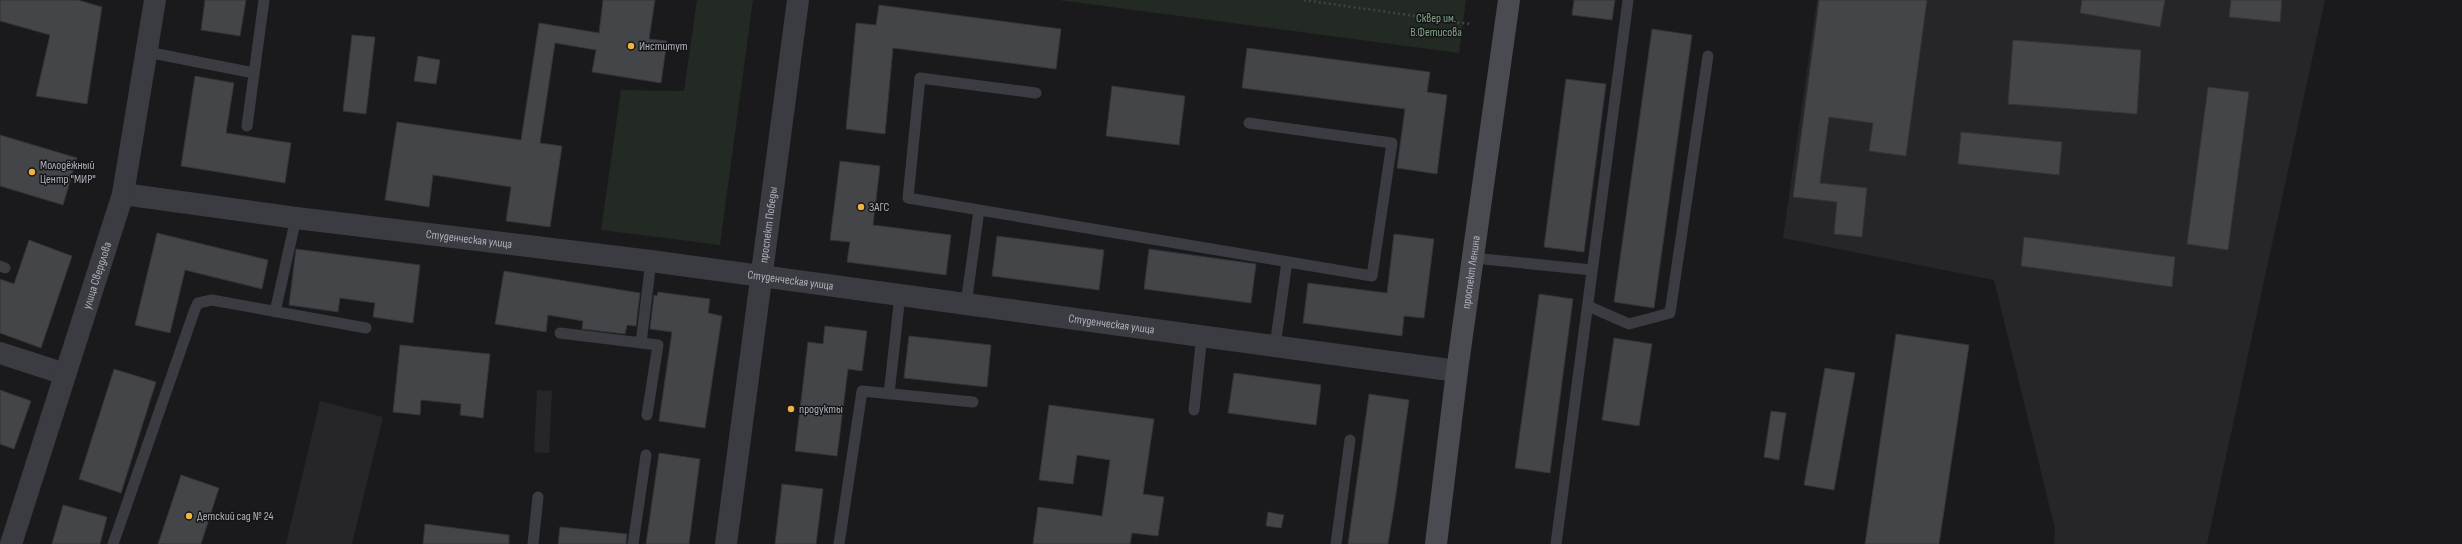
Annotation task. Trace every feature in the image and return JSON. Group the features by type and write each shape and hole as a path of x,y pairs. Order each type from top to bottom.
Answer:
{"street":[{"name":"улица Свердлова","path":"12,544 123,194 155,0"},
{"name":"проспект Победы","path":"726,544 798,0"},
{"name":"проспект Ленина","path":"1436,544 1457,371 1509,0"},
{"name":"Студенческая улица","path":"123,194 296,218 650,261 900,296 1202,335 1457,371"},
{"path":"0,353 65,374"}],"lane":[{"path":"247,126 264,0"},
{"path":"1556,544 1628,0"},
{"path":"147,52 254,73"},
{"path":"1588,306 1629,324 1670,313 1708,56"},
{"path":"1036,93 920,78 908,198 1372,276 1392,142 1249,123"},
{"path":"966,304 979,210"},
{"path":"275,312 296,218"},
{"path":"1473,258 1592,270"},
{"path":"641,343 650,261"},
{"path":"1275,346 1287,262"},
{"path":"889,394 900,296"},
{"path":"113,544 195,309 204,300 212,300 366,328"},
{"path":"560,333 658,345 647,415"},
{"path":"1194,410 1202,335"},
{"path":"839,544 862,391 973,402"},
{"path":"1336,544 1350,440"},
{"path":"633,544 646,455"},
{"path":"532,544 538,496"}],"path":[{"path":"1304,0 1470,24"}],"shaded area":[{"path":"1817,0 2325,0 2207,544 2054,544 2055,529 1994,280 1783,238"},
{"path":"537,390 552,391 549,453 534,452"},
{"path":"320,401 383,417 352,544 286,544"}],"green space":[{"path":"697,0 753,0 720,245 601,230 621,90 684,91"},
{"name":"Сквер им. В.Фетисова","path":"1058,0 1466,0 1459,53"}],"building":[{"path":"0,0 78,0 102,7 87,104 36,96 50,35 0,21"},
{"path":"205,0 246,0 240,36 201,30"},
{"path":"603,0 655,0 649,39 667,41 661,83 592,72 596,50 555,43 540,143 562,146 550,227 506,221 511,187 433,175 429,207 385,200 397,122 521,140 539,23 599,33"},
{"path":"1574,0 1615,0 1612,20 1572,15"},
{"path":"1819,0 1927,0 1906,156 1869,151 1873,123 1829,117 1820,183 1867,188 1862,237 1834,234 1837,202 1793,197"},
{"path":"2082,0 2165,0 2160,27 2080,13"},
{"path":"2231,0 2282,0 2280,22 2229,17"},
{"path":"879,5 1061,29 1056,69 893,48 885,134 846,129 856,23 876,25"},
{"path":"1652,29 1692,35 1654,308 1614,302"},
{"path":"352,35 375,37 366,114 343,111"},
{"path":"2013,40 2141,50 2137,114 2008,104"},
{"path":"1247,48 1430,72 1427,92 1447,95 1437,174 1397,168 1405,109 1242,88"},
{"path":"418,56 440,60 436,84 414,81"},
{"path":"195,76 234,83 226,133 291,143 285,183 181,166"},
{"path":"1566,79 1606,84 1584,252 1544,247"},
{"path":"1112,86 1185,96 1179,145 1106,136"},
{"path":"2208,87 2249,92 2228,250 2187,244"},
{"path":"1961,132 2062,142 2059,175 1958,164"},
{"path":"0,135 77,158 63,205 0,186"},
{"path":"840,161 880,166 873,225 951,235 946,275 847,262 850,242 830,240"},
{"path":"157,233 268,260 262,289 185,270 170,333 135,325"},
{"path":"1394,234 1434,239 1424,318 1404,316 1402,336 1303,323 1308,283 1387,293"},
{"path":"997,236 1104,250 1099,290 992,276"},
{"path":"2024,237 2175,257 2172,287 2021,266"},
{"path":"29,240 72,256 41,348 0,333 0,279 14,284"},
{"path":"296,249 420,265 413,323 373,317 375,303 340,298 338,312 289,305"},
{"path":"1149,249 1256,264 1251,303 1144,289"},
{"path":"504,271 640,293 636,326 627,325 625,334 582,329 583,321 548,315 546,332 495,324"},
{"path":"658,292 710,299 708,313 722,316 705,428 659,421 672,332 650,329 654,295 657,296"},
{"path":"1539,294 1573,299 1550,473 1515,468"},
{"path":"825,326 867,331 862,371 848,369 837,456 795,451 808,342 823,344"},
{"path":"1896,334 1969,345 1939,544 1865,544"},
{"path":"909,336 991,345 987,387 904,378"},
{"path":"1614,338 1652,344 1639,426 1602,420"},
{"path":"400,345 490,354 483,418 460,415 461,404 421,400 420,415 393,412"},
{"path":"1825,368 1855,373 1834,490 1804,485"},
{"path":"114,369 156,382 121,493 79,479"},
{"path":"1234,373 1321,385 1316,425 1228,413"},
{"path":"0,390 31,401 14,449 0,444"},
{"path":"1369,394 1409,400 1395,501 1388,544 1348,544"},
{"path":"1049,405 1154,419 1143,494 1164,497 1158,536 1132,533 1130,544 1033,544 1038,507 1102,516 1110,460 1077,455 1073,484 1039,480"},
{"path":"1771,411 1786,413 1779,460 1764,457"},
{"path":"659,453 700,459 689,544 646,544"},
{"name":"Детский сад № 24","path":"181,475 219,488 201,544 158,544"},
{"path":"782,484 823,489 816,544 775,544"},
{"path":"63,505 107,517 100,544 52,544"},
{"path":"1268,512 1284,515 1281,528 1266,526"},
{"path":"425,524 509,535 509,544 423,544"},
{"path":"560,527 627,534 626,544 558,544"}],"place":[{"name":"Институт","path":"631,46"},
{"name":"Молодёжный Центр \"МИР\"","path":"32,172"},
{"name":"ЗАГС","path":"861,207"},
{"name":"продукты","path":"791,409"},
{"name":"Детский сад № 24","path":"189,516"}]}
